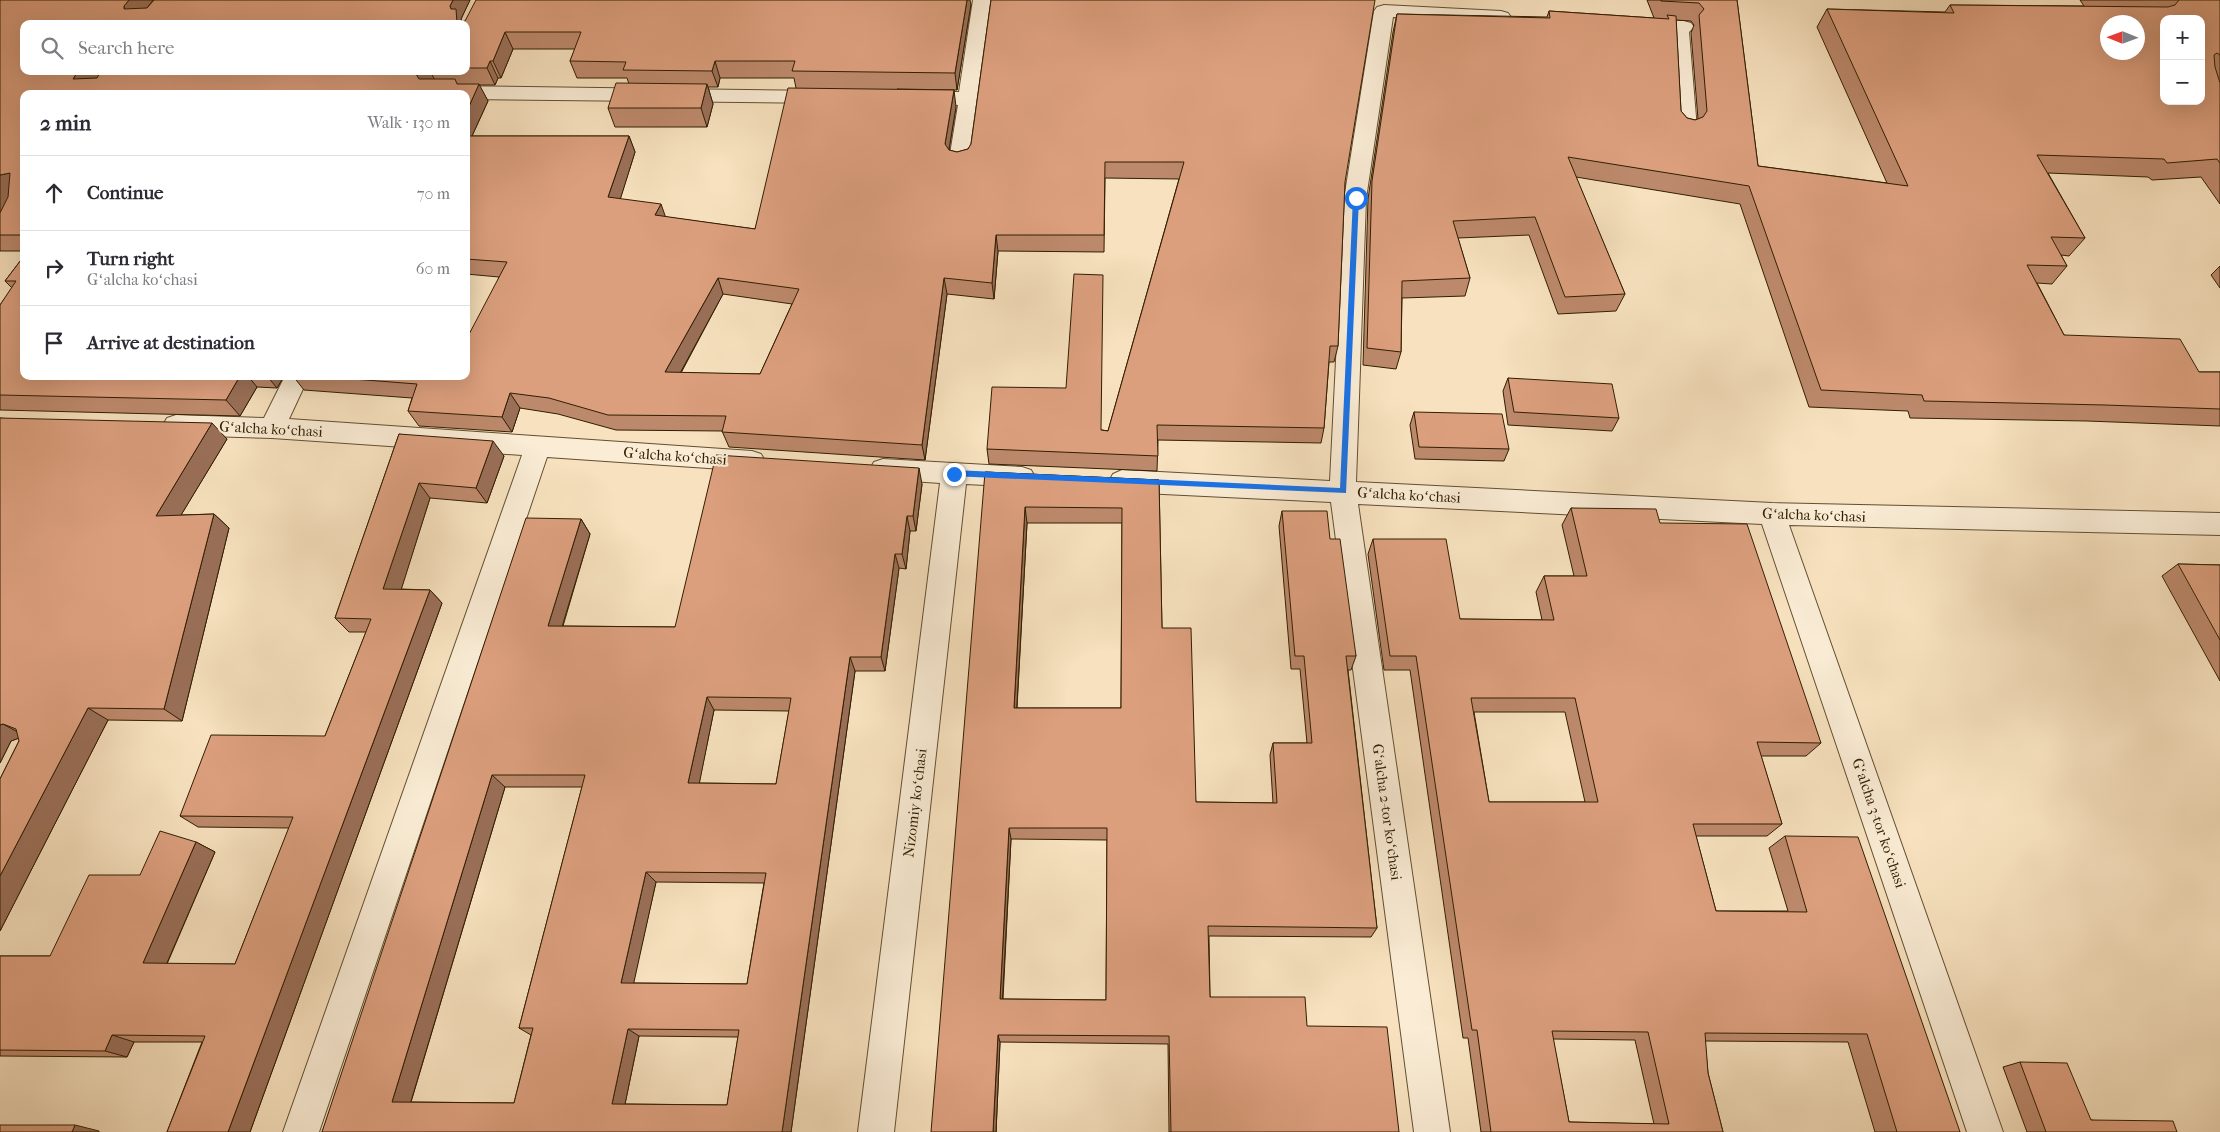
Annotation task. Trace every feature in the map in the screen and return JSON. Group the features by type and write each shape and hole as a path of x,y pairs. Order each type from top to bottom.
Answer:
{"street":[{"path":"960,160 983,0"},
{"name":"Gʻalcha 2-tor koʻchasi","path":"1432,1132 1343,491 1356,198 1376,8 1521,18"},
{"path":"1620,24 1682,27 1686,129"},
{"path":"438,90 445,75"},
{"path":"470,93 841,97"},
{"path":"900,98 969,98"},
{"path":"272,428 295,380"},
{"name":"Gʻalcha koʻchasi","path":"155,425 272,428 776,462"},
{"path":"301,1132 538,447"},
{"path":"855,467 1044,478"},
{"name":"Nizomiy koʻchasi","path":"876,1132 954,474"},
{"name":"Gʻalcha koʻchasi","path":"1094,480 1772,514 2220,524"},
{"name":"Gʻalcha 3-tor koʻchasi","path":"1772,514 1985,1132"}],"building":[{"path":"0,0 129,0 124,9 147,8 154,0 453,0 450,6 451,9 456,9 457,20 20,20 20,75 76,75 73,79 97,78 99,75 417,75 419,79 455,79 457,84 479,84 470,104 470,90 20,90 20,235 0,235 0,213 8,197 10,173 0,175"},
{"path":"476,0 967,0 955,73 792,71 795,61 715,61 712,71 623,70 626,62 570,61 581,32 505,32 493,61 490,61 487,68 470,68 470,20 466,20"},
{"path":"991,0 1375,0 1345,182 1338,346 1330,346 1324,428 1157,425 1158,456 987,449 992,387 1066,388 1074,274 1103,275 1101,430 1108,431 1184,162 1105,162 1104,235 996,235 992,283 944,278 922,445 722,432 726,416 608,415 549,398 510,393 502,417 408,411 417,384 366,380 470,380 470,332 507,262 470,259 470,136 629,136 608,197 661,204 655,215 755,229 788,88 954,90 945,144 949,150 957,152 968,149 971,144","holes":["718,278 799,289 760,374 665,372"]},
{"path":"1661,0 1737,0 1758,166 1908,186 1827,9 1954,13 1950,5 2168,7 2175,5 2179,0 2220,0 2220,55 2217,53 2214,55 2215,67 2220,83 2220,163 2217,159 2167,163 2164,159 2037,155 2085,238 2051,237 2067,266 2027,265 2064,335 2180,339 2199,372 2220,372 2220,409 1924,401 1922,395 1821,390 1749,186 1568,157 1625,294 1565,297 1535,217 1453,221 1470,278 1402,281 1401,352 1367,348 1372,181 1397,14 1550,18 1549,11 1669,19 1667,15 1676,16 1681,111 1687,118 1695,120 1703,117 1707,111 1699,15 1704,9 1699,3"},
{"path":"616,83 707,84 701,108 608,108"},
{"path":"20,261 20,380 238,380 226,400 0,395 0,305 16,281 5,281"},
{"path":"1508,378 1612,384 1619,418 1514,412"},
{"path":"1414,412 1502,414 1509,449 1419,447"},
{"path":"0,418 212,423 156,516 214,514 164,709 88,708 0,876 0,779 19,741 16,729 3,724 0,725"},
{"path":"399,434 493,441 476,488 419,483 383,589 430,590 228,1132 167,1132 205,1036 112,1035 105,1051 0,1050 0,956 50,956 89,875 140,875 160,831 196,842 143,963 235,964 293,817 180,816 211,735 325,736 371,619 335,618"},
{"path":"716,455 919,468 913,516 907,516 902,554 895,554 881,657 850,657 782,1132 322,1132 526,518 581,519 548,626 675,627","holes":["707,697 791,698 776,784 688,783","492,775 585,775 519,1028 533,1028 514,1103 392,1102","646,872 766,873 747,984 621,983","628,1029 739,1030 727,1105 612,1104"]},
{"path":"985,472 1159,480 1162,628 1191,628 1196,802 1277,803 1273,743 1312,743 1304,656 1295,656 1282,511 1327,511 1330,539 1340,539 1356,656 1346,656 1377,928 1208,926 1210,997 1305,997 1307,1026 1387,1027 1399,1132 1171,1132 1169,1036 998,1035 993,1132 931,1132","holes":["1025,507 1122,508 1121,708 1014,708","1009,828 1107,828 1106,1000 1000,999"]},
{"path":"1571,508 1656,509 1660,523 1747,524 1821,743 1757,742 1782,824 1693,824 1716,911 1807,912 1785,836 1858,837 1960,1132 1897,1132 1867,1034 1705,1033 1708,1073 1723,1132 1491,1132 1477,1030 1472,1030 1416,656 1390,656 1373,539 1446,539 1460,619 1554,620 1544,576 1587,576","holes":["1471,698 1575,698 1598,802 1489,802","1552,1031 1648,1032 1669,1124 1569,1122"]},
{"path":"2178,564 2220,565 2220,640"},
{"path":"2020,1062 2067,1063 2091,1120 2173,1121 2177,1132 2046,1132"},
{"path":"0,1125 75,1125 72,1132 0,1132"}],"route":[{"path":"954,474 1343,491 1356,198"}]}
